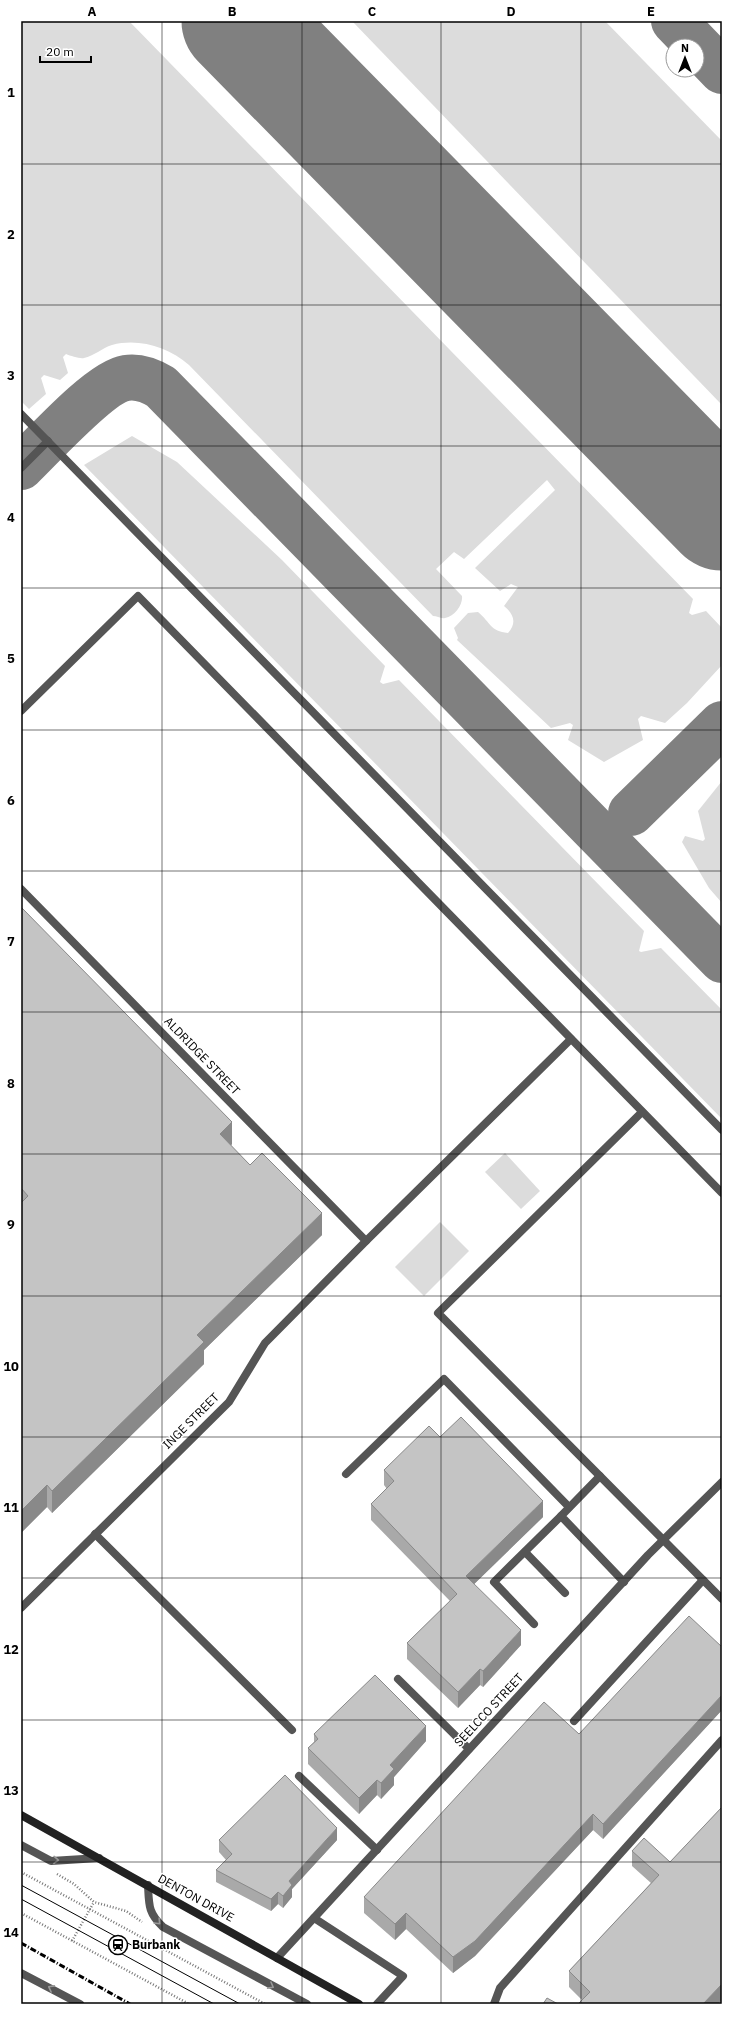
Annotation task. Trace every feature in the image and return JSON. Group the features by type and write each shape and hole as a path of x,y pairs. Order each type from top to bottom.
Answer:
{"main road":[{"name":"DENTON DRIVE","path":"21,1815 359,2004"}],"street":[{"path":"21,414 722,1130"},
{"path":"21,468 48,441"},
{"path":"21,710 138,596 722,1193"},
{"name":"ALDRIDGE STREET","path":"21,889 366,1241"},
{"name":"INGE STREET","path":"21,1608 229,1402 265,1344 366,1241 571,1039"},
{"path":"642,1112 438,1313 722,1599"},
{"path":"346,1474 444,1379 569,1507"},
{"path":"534,1624 494,1582 600,1476"},
{"name":"SEELCCO STREET","path":"278,1958 663,1540 722,1482"},
{"path":"561,1516 624,1582"},
{"path":"95,1534 266,1707 292,1730"},
{"path":"525,1552 565,1593"},
{"path":"574,1721 703,1580"},
{"path":"398,1679 470,1749"},
{"path":"494,2004 500,1988 722,1740"},
{"path":"300,1776 377,1850"},
{"path":"21,1846 51,1861 99,1858"},
{"path":"148,1885 150,1908 154,1919 163,1927 307,2004"},
{"path":"314,1918 403,1976 377,2004"},
{"path":"21,1973 80,2004"}],"path":[{"path":"21,1872 265,2004"},
{"path":"57,1873 74,1884 94,1902 126,1911 147,1926"},
{"path":"72,1941 94,1902"},
{"path":"21,1913 189,2004"}],"shaded area":[{"path":"21,21 129,21 693,599 689,613 692,615 706,611 722,628 722,665 687,703 665,723 641,716 638,719 643,740 604,762 568,740 573,725 570,723 551,728 457,640 458,638 454,628 468,613 478,612 491,626 502,632 508,633 513,626 512,615 504,606 518,587 511,584 500,591 475,568 555,490 547,480 464,559 454,552 436,569 462,596 458,610 449,617 442,618 433,616 189,365 172,353 143,344 122,343 112,345 84,358 78,358 66,354 63,357 68,373 60,380 44,375 41,378 46,394 29,409 21,401"},
{"path":"352,21 605,21 722,141 722,405"},
{"path":"132,436 177,462 282,560 385,666 380,682 383,684 399,680 644,931 639,951 641,952 661,948 722,1010 722,1119 84,465"},
{"path":"722,781 722,903 709,888 682,842 685,836 703,841 705,839 698,811"},
{"path":"505,1153 540,1191 521,1209 485,1172"},
{"path":"440,1222 469,1251 424,1296 395,1267"}],"building":[{"path":"21,907 232,1122 220,1134 250,1165 262,1153 322,1213 197,1335 204,1342 52,1491 47,1485 21,1511 21,1203 28,1196 21,1188"},
{"path":"461,1417 543,1501 466,1576 521,1630 483,1671 480,1669 458,1692 407,1643 457,1594 371,1504 394,1481 384,1470 429,1426 440,1437"},
{"path":"689,1616 722,1647 722,1695 603,1824 593,1814 475,1941 453,1957 406,1913 395,1924 364,1897 544,1702 579,1734"},
{"path":"375,1675 426,1726 390,1765 394,1769 381,1783 377,1780 359,1798 308,1748 318,1739 314,1734"},
{"path":"285,1775 337,1828 289,1881 292,1885 283,1896 278,1892 271,1899 216,1870 232,1854 219,1840"},
{"path":"722,1807 722,1984 703,2004 578,2004 590,1992 569,1971 659,1875 632,1851 644,1838 670,1862"},
{"path":"547,1998 558,2004 543,2004"}],"taxiway":[{"path":"674,21 722,71"},
{"path":"21,467 87,402 115,382 126,378 140,378 161,387 722,960"},
{"path":"631,813 722,724"}],"runway":[{"path":"239,21 722,513"}],"tram line":[{"path":"21,1885 240,2004"},
{"path":"21,1899 214,2004"}],"railway":[{"path":"21,1943 130,2004"}],"place":[{"name":"Burbank","path":"118,1945"}]}
